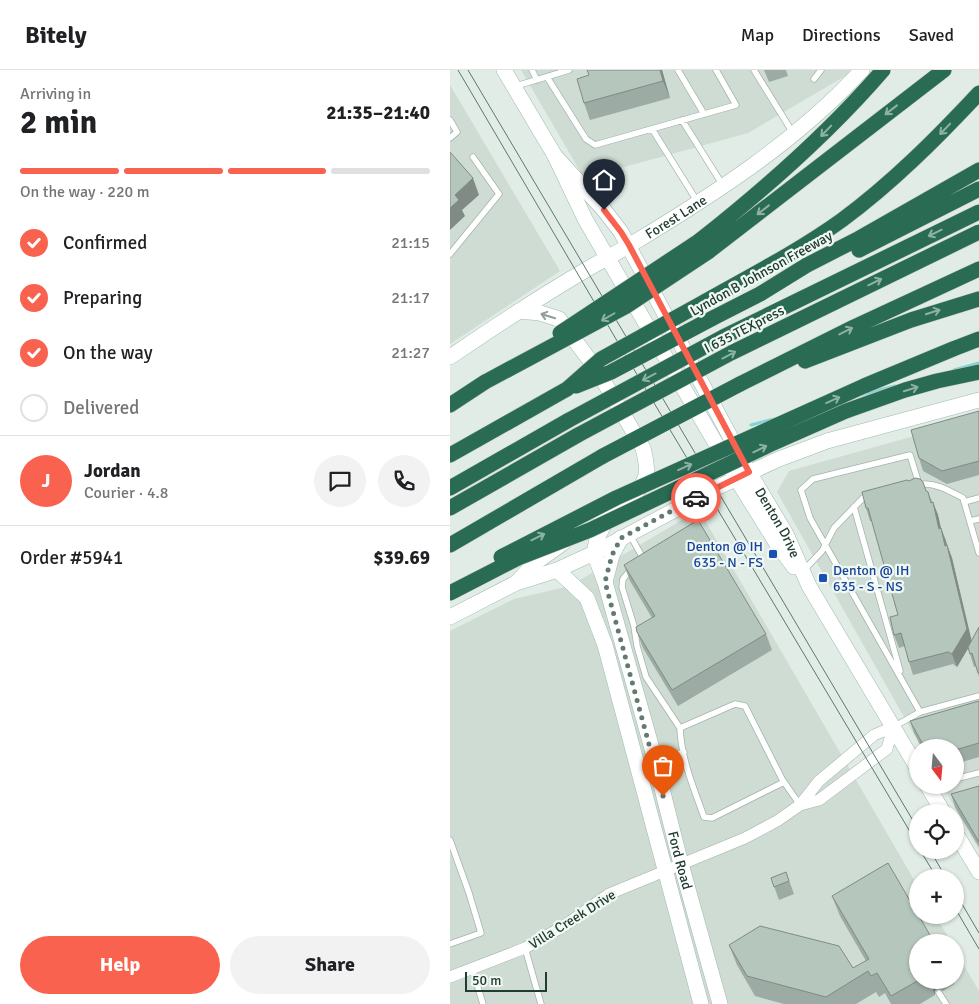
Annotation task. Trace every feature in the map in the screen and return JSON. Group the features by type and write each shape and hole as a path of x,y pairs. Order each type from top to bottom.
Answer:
{"highway":[{"path":"450,405 699,241 730,217 815,143 883,70"},
{"path":"485,382 617,312 676,274 944,70"},
{"path":"562,392 601,359 775,262 843,219 904,169 979,93"},
{"name":"Lyndon B Johnson Freeway","path":"450,455 562,392 611,372 760,294 807,265 856,240 979,170"},
{"path":"760,294 811,274 979,189"},
{"name":"I 635 TEXpress","path":"450,488 569,420 723,337 979,212"},
{"name":"I 635 TEXpress","path":"450,508 578,435 731,353 979,232"},
{"path":"450,545 602,456 740,384 854,327 979,269"},
{"path":"740,384 910,320 979,299"},
{"path":"450,586 518,547 616,498 864,386 979,339"},
{"path":"450,593 518,558 590,530 854,408 905,390 979,372"}],"street":[{"name":"Denton Drive","path":"504,70 555,156 607,258 743,475 786,534 809,586"},
{"name":"Forest Lane","path":"453,354 519,311 723,186 794,134 832,101 862,70"},
{"name":"Denton Drive","path":"555,156 604,210 629,245 777,544 809,586 909,754"},
{"path":"516,583 535,563 587,526 608,515 637,493 646,475 643,448 597,370 559,319 540,313 519,311"},
{"path":"450,617 516,583 557,570 594,553 743,475 779,459 827,441 979,400"},
{"path":"594,553 596,539 608,515"},
{"path":"605,582 612,555 625,536"},
{"name":"Ford Road","path":"594,553 605,582 627,665 639,679 655,761 720,1004"},
{"name":"Ford Road","path":"557,570 587,598 605,645 701,1004"},
{"path":"611,669 627,665"},
{"name":"Villa Creek Drive","path":"800,805 819,800 887,749 893,728"},
{"name":"Villa Creek Drive","path":"450,977 525,948 564,926 609,894 745,838 777,821 800,805 819,781 874,735 893,728"},
{"path":"964,847 979,872"}],"lane":[{"path":"532,70 537,80"},
{"path":"514,87 569,70"},
{"path":"678,70 704,114"},
{"path":"547,76 586,139 595,145 736,105 716,70"},
{"path":"754,70 794,134"},
{"path":"814,79 821,70"},
{"path":"450,120 457,132 450,138"},
{"path":"682,120 723,186"},
{"path":"652,129 698,202"},
{"path":"450,254 498,194 473,158"},
{"path":"919,484 910,455 813,479 802,490 810,518 920,712"},
{"path":"910,487 922,484 945,488 963,498 978,548"},
{"path":"803,571 822,551 834,528 863,498 882,494"},
{"path":"964,502 979,498"},
{"path":"854,507 902,682"},
{"path":"970,521 979,519"},
{"path":"625,536 644,559"},
{"path":"652,555 630,569 623,579 622,587 637,646 639,679 680,728 684,752 704,817 712,818 784,782"},
{"path":"619,634 634,630"},
{"path":"893,728 920,712 979,696"},
{"path":"680,728 735,704 745,706 784,782 800,805"},
{"path":"655,761 684,752"},
{"path":"964,777 979,773"},
{"path":"450,840 481,933 450,944"},
{"path":"525,948 541,1004"},
{"path":"472,968 483,1004"},
{"path":"939,993 946,1004"}],"shaded area":[{"path":"521,70 850,70 847,75 748,133 584,178"},
{"path":"450,85 560,271 450,344"},
{"path":"979,418 979,850 964,824 964,804 953,804 947,794 964,794 964,739 916,739 777,492 789,471"},
{"path":"699,510 909,871 909,924 940,924 946,934 909,934 909,989 964,989 964,965 979,991 979,1004 450,1004 450,631 514,599 570,586"}],"building":[{"path":"587,70 660,70 663,81 584,103 577,79 589,75"},
{"path":"450,152 473,178 455,195 459,200 450,208"},
{"path":"979,411 979,461 942,471 919,458 911,430"},
{"path":"915,478 923,482 931,503 933,502 939,529 941,528 945,546 947,545 967,629 952,654 948,652 909,662 901,633 894,635 890,617 898,615 862,492"},
{"path":"698,520 766,634 672,690 637,632 636,627 655,616 624,565"},
{"path":"979,627 978,673 972,653 970,654 968,647"},
{"path":"979,701 979,743 964,747 964,739 920,739 910,721"},
{"path":"979,786 979,842 964,816 964,804 957,804 951,794 964,794 964,790"},
{"path":"888,863 909,899 909,924 924,924 929,934 909,934 909,986 891,996 877,973 871,976 868,971 826,997 747,976 729,945 760,926 839,946 853,968 869,959 832,896"},
{"path":"786,872 789,881 774,887 771,878"}],"waterway":[{"path":"954,370 979,363"},
{"path":"860,395 895,386"},
{"path":"751,425 774,419"}],"tram line":[{"path":"458,70 623,351 909,830"},
{"path":"468,70 909,814"},
{"path":"925,859 932,869"},
{"path":"935,859 941,869"},
{"path":"964,907 979,933"},
{"path":"964,923 979,949"}],"way so far":[{"path":"663,796 651,745 605,582 612,555 616,544 621,538 696,498"}],"place":[{"name":"Denton @ IH 635 - N - FS","path":"773,554"},
{"name":"Denton @ IH 635 - S - NS","path":"823,578"}],"route":[{"path":"604,210 629,245 749,472 696,498"}]}
